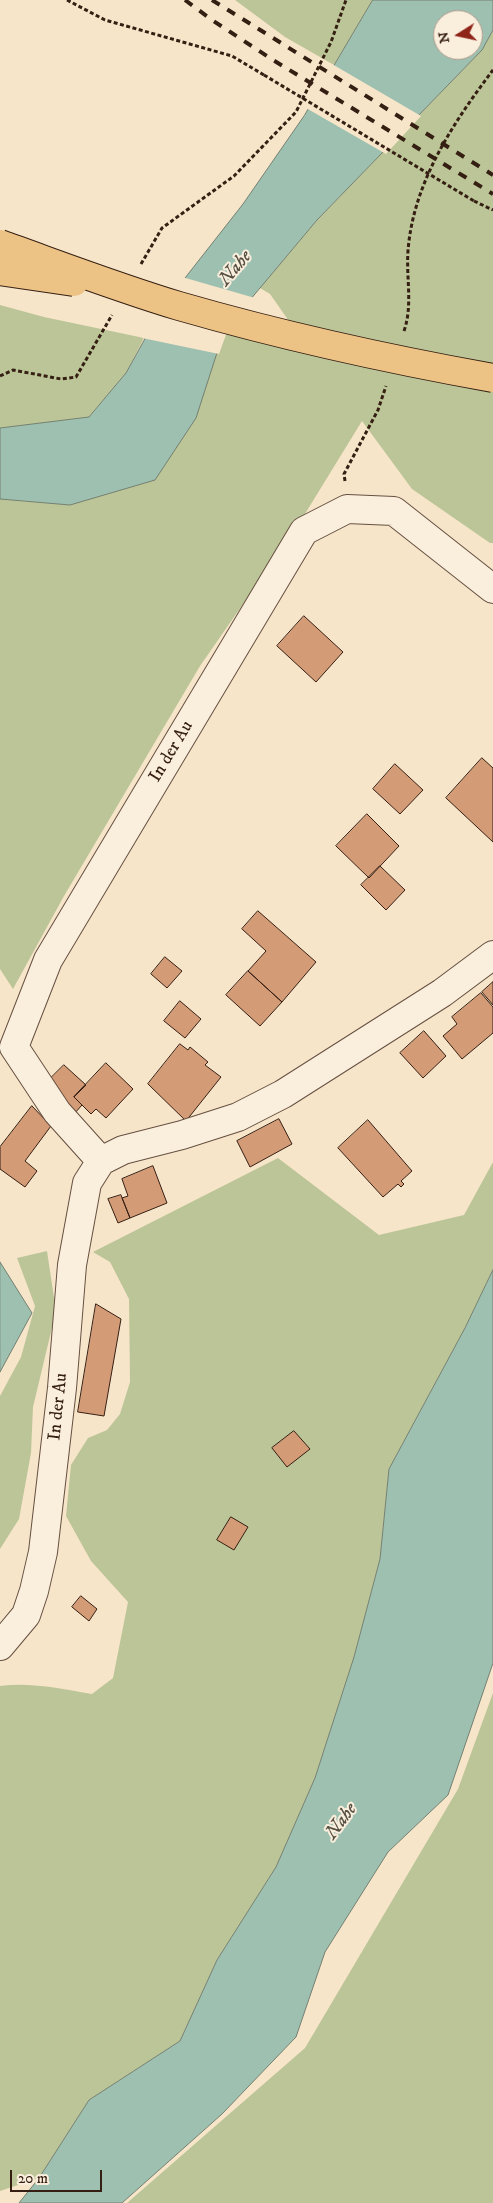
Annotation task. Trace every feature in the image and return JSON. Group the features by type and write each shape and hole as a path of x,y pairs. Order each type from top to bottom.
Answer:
{"main road":[{"path":"0,244 127,290 254,327 348,350 493,378"},
{"path":"0,271 127,290"}],"street":[{"name":"In der Au","path":"0,1646 26,1615 43,1552 62,1388 72,1265 87,1183 100,1161 57,1112 14,1047 48,960 304,531 347,509 394,511 493,589"},
{"path":"100,1161 123,1150 182,1135 238,1116 283,1094 442,993 493,955"}],"path":[{"path":"68,0 105,20 232,56 474,201 493,210"},
{"path":"0,376 13,370 61,379 76,377 162,228 234,176 296,112 330,42 346,0"},
{"path":"402,336 409,317 408,251 416,199 459,115 493,70"},
{"path":"347,509 344,474 378,410 387,382"}],"shaded area":[{"path":"235,0 373,0 334,65 285,37"},
{"path":"493,30 493,543 490,543 412,489 362,421 300,522 200,666 64,896 13,989 0,969 0,499 70,505 224,331 291,324 270,294 260,288 317,220 472,60 483,60 483,48"},
{"path":"0,305 44,317 144,338 126,373 89,417 0,428"},
{"path":"278,1158 379,1235 464,1215 493,1162 493,1270 465,1328 389,1469 380,1559 354,1657 315,1778 276,1867 217,1960 180,2041 89,2100 39,2178 0,2191 0,1686 35,1685 92,1694 113,1678 128,1602 91,1561 66,1516 71,1465 88,1438 107,1430 120,1414 130,1382 129,1299 110,1262 93,1252"},
{"path":"47,1251 56,1311 33,1407 31,1453 19,1519 0,1549 0,1396 21,1357 35,1306 17,1258"},
{"path":"493,1693 493,2203 127,2203 305,2048 458,1789"}],"water":[{"name":"Nahe","path":"373,0 493,0 493,30 483,48 483,10 433,10 433,60 472,60 317,220 224,331 196,418 155,480 70,505 0,499 0,428 89,417 126,373 163,306 243,204 304,116"},
{"path":"0,1262 32,1313 0,1372"},
{"name":"Nahe","path":"493,1270 493,1663 448,1795 388,1852 325,1952 296,2037 222,2114 122,2203 19,2203 39,2178 89,2100 180,2041 217,1960 276,1867 315,1778 354,1657 380,1559 389,1469 465,1328"}],"pier":[{"path":"332,64 421,116 386,154 306,108"},
{"path":"182,277 255,298 227,332 219,354 142,338 160,304"}],"building":[{"path":"304,616 343,652 316,682 277,646"},
{"path":"482,758 493,768 493,842 446,798"},
{"path":"395,764 423,790 400,814 373,789"},
{"path":"367,814 399,846 369,878 336,846"},
{"path":"380,866 405,890 386,910 361,885"},
{"path":"258,911 316,962 282,1002 248,971 266,951 242,929"},
{"path":"165,957 182,971 167,988 151,974"},
{"path":"248,971 282,1002 260,1026 226,995"},
{"path":"493,982 493,1005 482,992"},
{"path":"481,993 493,1007 493,1033 462,1059 443,1036 457,1024 452,1017"},
{"path":"180,1001 201,1019 185,1038 164,1021"},
{"path":"424,1031 446,1056 423,1078 400,1053"},
{"path":"180,1044 188,1050 190,1047 208,1062 205,1065 221,1077 186,1121 148,1084"},
{"path":"106,1063 133,1089 106,1118 96,1109 91,1114 74,1097"},
{"path":"64,1065 86,1085 74,1097 82,1105 74,1114 50,1079"},
{"path":"32,1106 51,1126 25,1161 37,1171 25,1187 0,1169 0,1147"},
{"path":"279,1119 292,1144 250,1167 237,1141"},
{"path":"368,1120 412,1171 401,1181 404,1184 401,1187 398,1184 383,1197 338,1148"},
{"path":"153,1166 167,1203 130,1218 122,1198 128,1196 122,1179"},
{"path":"121,1195 130,1218 118,1223 108,1199"},
{"path":"96,1304 121,1319 104,1416 78,1412"},
{"path":"294,1431 310,1449 287,1467 272,1448"},
{"path":"231,1517 248,1527 234,1550 217,1540"},
{"path":"81,1596 97,1609 89,1621 72,1607"}],"railway":[{"path":"185,0 273,60 493,194"},
{"path":"212,0 493,175"}]}
